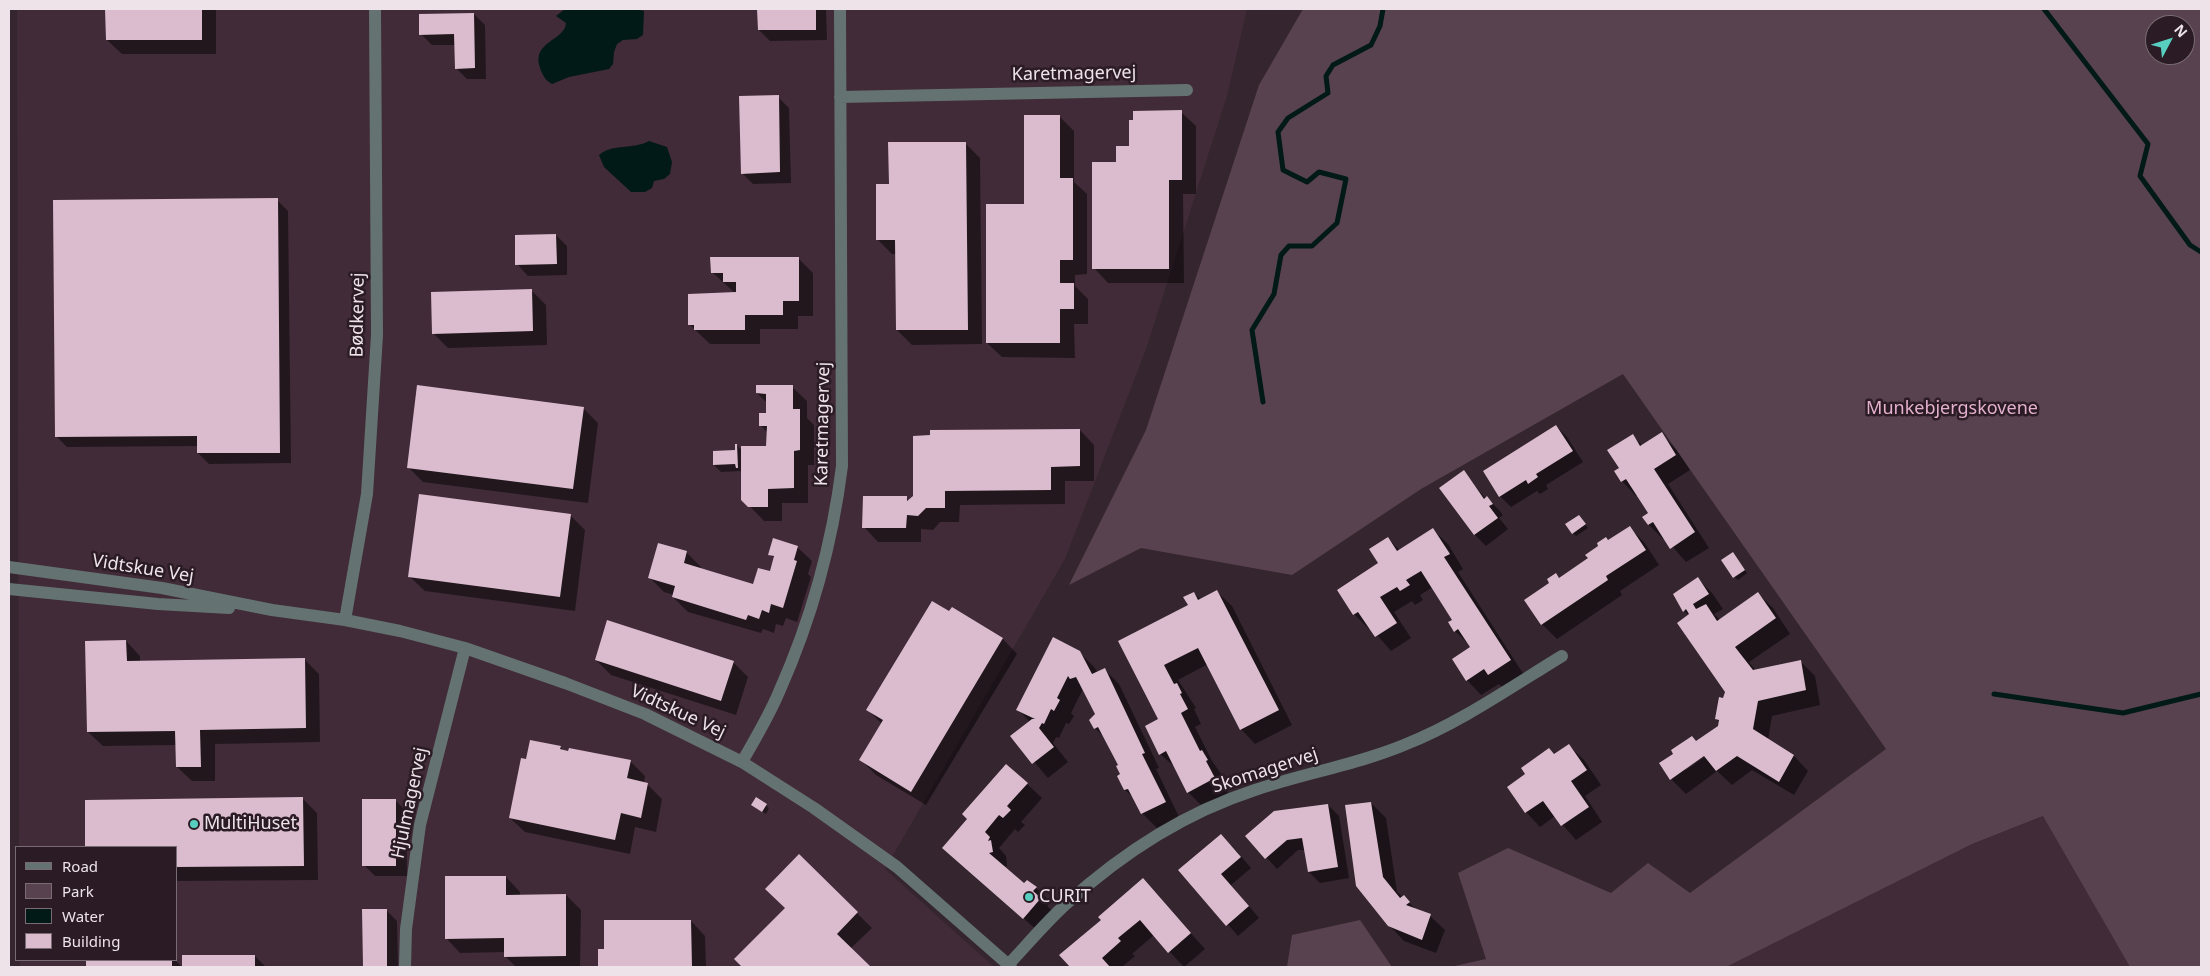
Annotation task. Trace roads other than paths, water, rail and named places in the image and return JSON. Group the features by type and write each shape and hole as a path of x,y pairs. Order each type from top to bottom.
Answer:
{"street":[{"name":"Bødkervej","path":"345,620 366,494 378,335 375,9"},
{"name":"Karetmagervej","path":"742,762 779,694 807,625 822,578 835,522 842,466 840,9"},
{"name":"Karetmagervej","path":"840,97 1188,90"},
{"name":"Vidtskue Vej","path":"9,566 162,588 272,610 345,620 465,648 565,682 645,714 742,762 814,808 897,867 1010,966"},
{"name":"Vidtskue Vej","path":"9,590 158,604 272,610"},
{"name":"Hjulmagervej","path":"405,967 406,929 420,825 465,648"},
{"name":"Skomagervej","path":"1010,966 1070,900 1130,851 1157,834 1219,803 1256,789 1360,761 1404,745 1452,722 1562,656"}],"water":[{"path":"565,9 637,9 644,11 643,35 637,39 623,40 617,44 613,64 609,69 569,77 552,84 543,76 538,59 544,47 564,29 566,23 556,16"},
{"path":"649,141 667,147 672,162 670,174 664,179 654,181 652,188 645,192 631,192 604,167 599,155 610,149 643,144"}],"waterway":[{"path":"1263,402 1252,330 1274,294 1281,255 1289,246 1312,246 1337,223 1346,179 1319,172 1307,182 1283,170 1278,132 1288,118 1328,93 1326,76 1333,65 1371,45 1380,26 1383,9"},
{"path":"2044,9 2148,144 2140,176 2190,245 2201,252"},
{"path":"1994,694 2123,713 2201,694"}],"place":[{"name":"MultiHuset","path":"194,824"},
{"name":"CURIT","path":"1029,897"}],"park label":[{"name":"Munkebjergskovene","path":"1952,409"}]}
